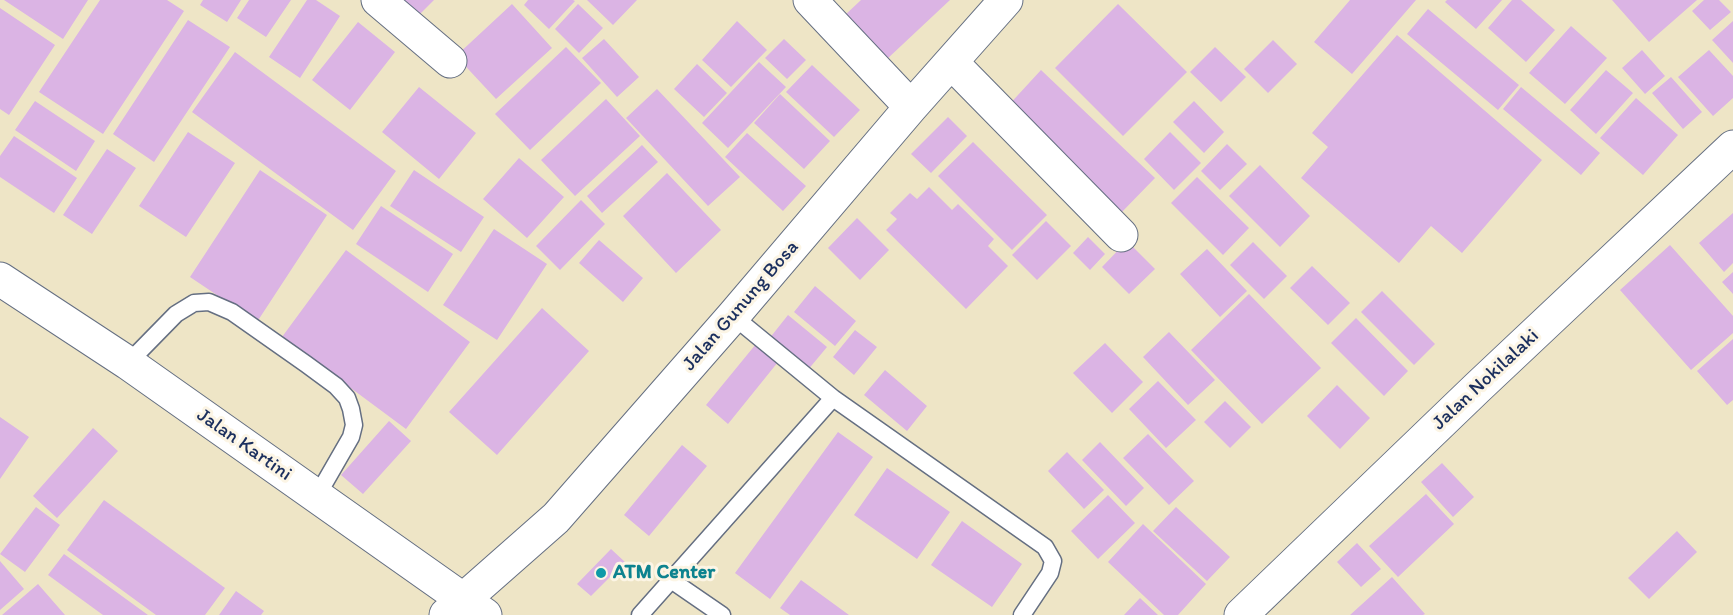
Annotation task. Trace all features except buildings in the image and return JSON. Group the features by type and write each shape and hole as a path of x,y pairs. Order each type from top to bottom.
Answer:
{"street":[{"path":"378,0 450,61"},
{"path":"810,0 911,107"},
{"name":"Jalan Gunung Bosa","path":"465,610 556,518 1006,0"},
{"path":"951,62 1121,235"},
{"name":"Jalan Nokilalaki","path":"1240,615 1477,388 1732,149"},
{"name":"Jalan Kartini","path":"0,279 128,363 317,496 465,610"}],"lane":[{"path":"128,363 176,314 194,303 209,302 231,312 306,364 336,386 347,398 354,425 351,437 317,496"},
{"path":"733,316 833,398 1045,547 1053,561 1050,573 1022,615"},
{"path":"640,615 833,398"},
{"path":"671,580 722,615"}],"place":[{"name":"ATM Center","path":"601,573"}]}
